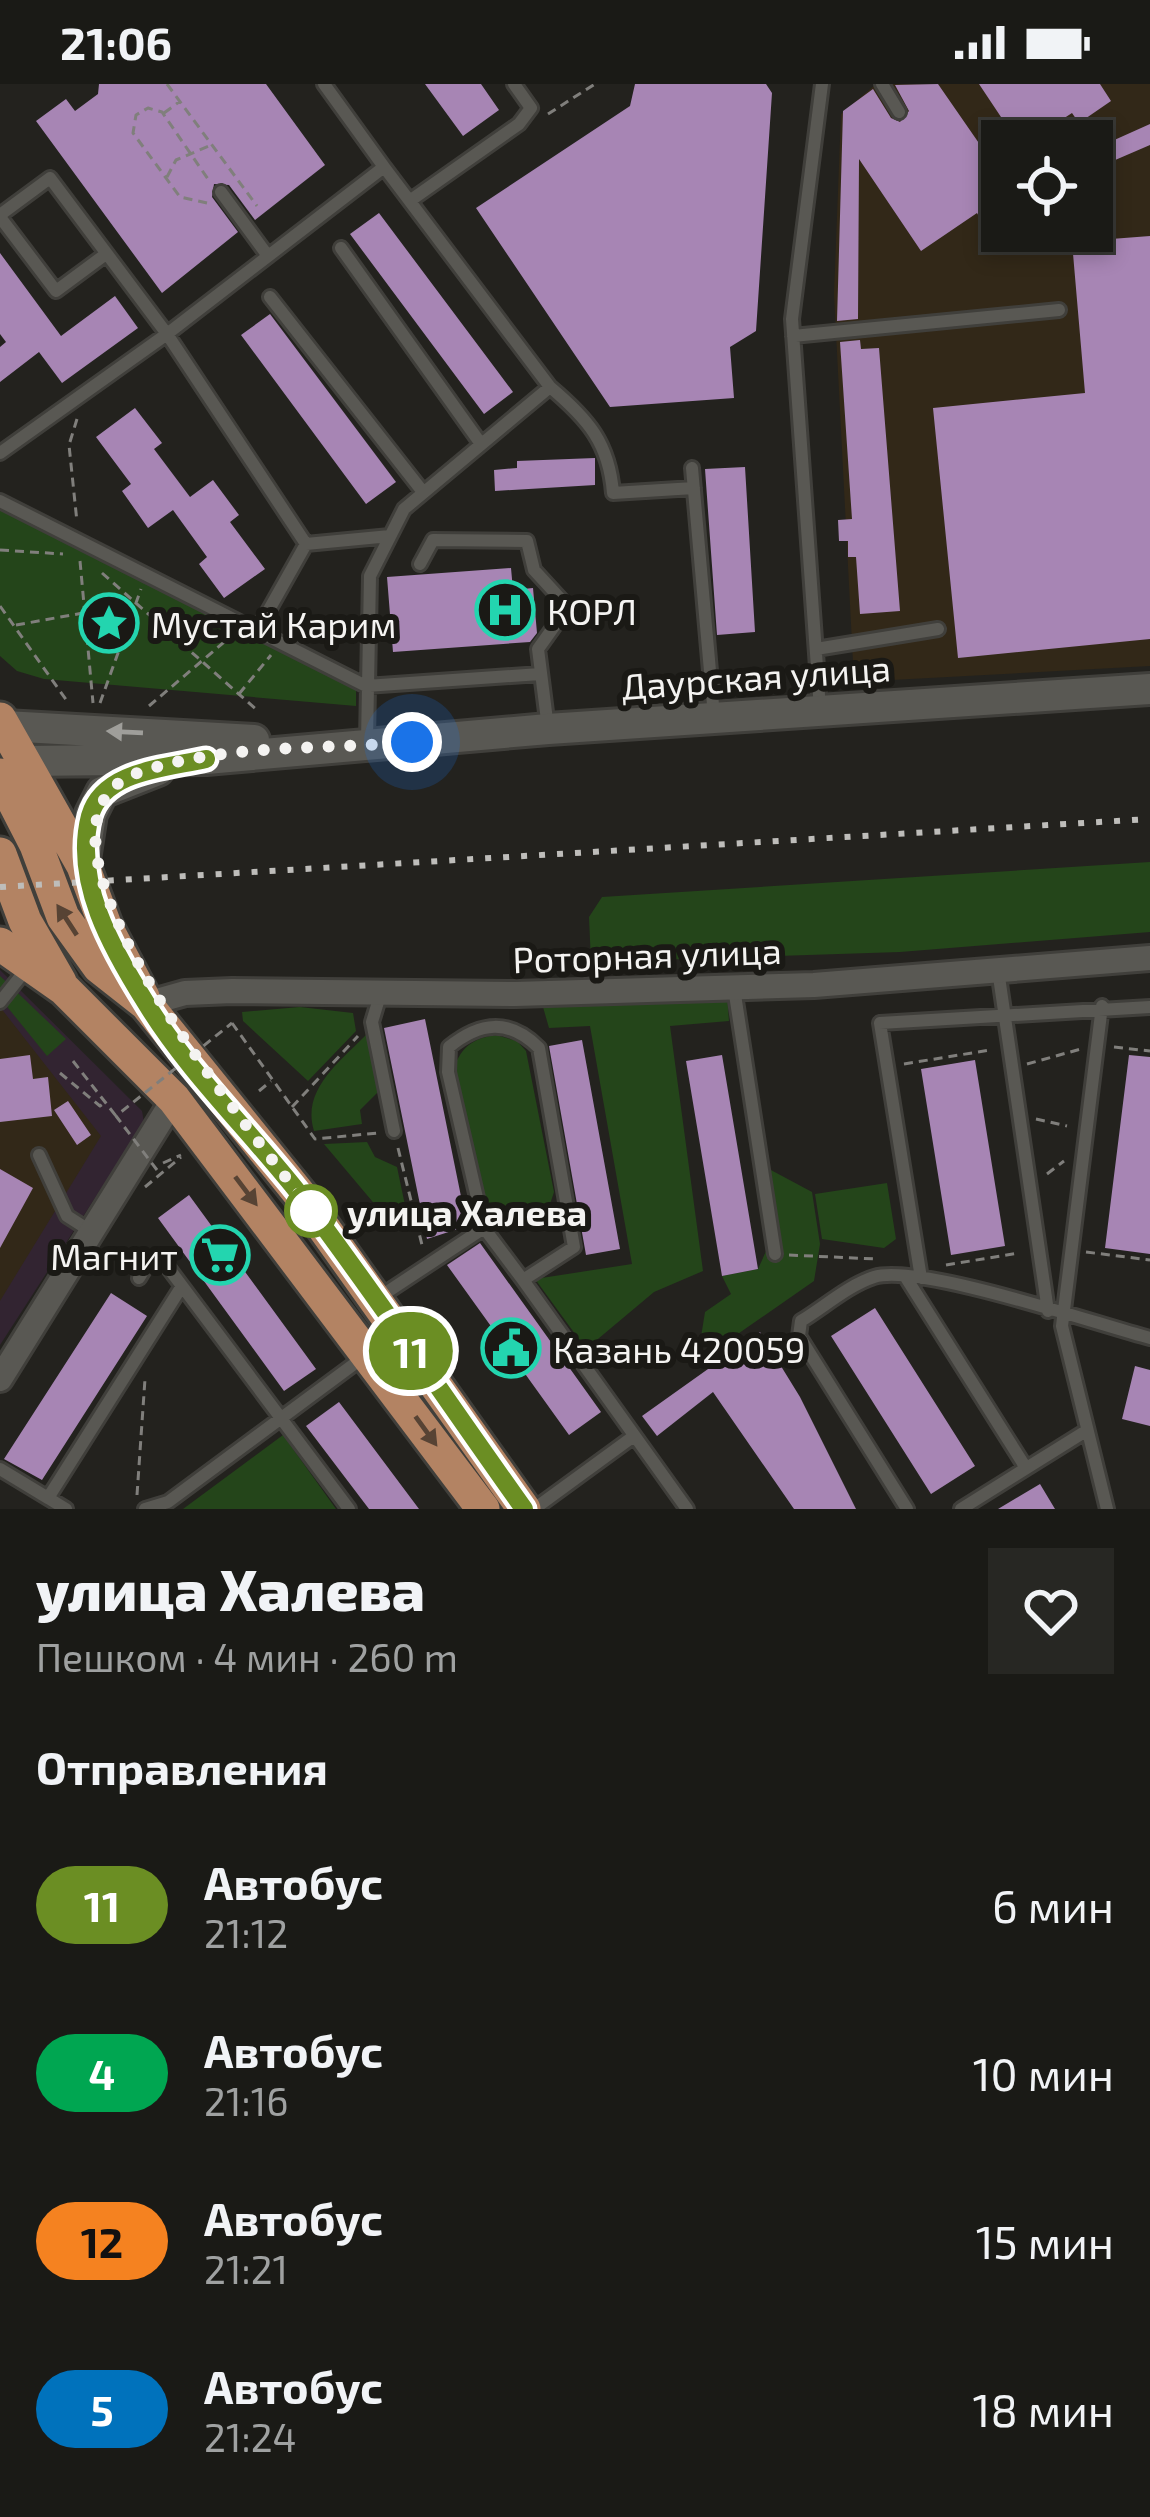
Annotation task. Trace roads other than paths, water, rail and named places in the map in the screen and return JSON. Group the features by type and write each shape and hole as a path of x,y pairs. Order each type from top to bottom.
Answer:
{"main road":[{"path":"2,723 8,766 63,917 99,967 146,1004"},
{"path":"8,766 83,866 105,925 146,1004 301,1196 524,1509"},
{"path":"0,854 25,921 64,989"},
{"path":"0,944 64,989 174,1099 370,1352 482,1509"}],"street":[{"name":"Даурская улица","path":"8,766 206,759 548,729 1150,688"},
{"name":"Даурская улица","path":"2,723 368,746"},
{"path":"83,866 91,814 102,792 133,775 206,759"},
{"name":"Роторная улица","path":"146,1004 185,993 514,994 734,988 1150,958"},
{"path":"0,1379 94,1244 174,1099"}],"lane":[{"path":"324,84 550,388 590,420 606,450 614,494 694,488"},
{"path":"411,200 519,124 531,108 514,84"},
{"path":"820,710 793,336 822,84"},
{"path":"882,84 899,112"},
{"path":"0,453 167,334 385,166"},
{"path":"106,254 56,291 0,216 50,178 167,334 306,544"},
{"path":"216,196 268,256"},
{"path":"340,248 481,444"},
{"path":"270,297 423,492"},
{"path":"793,336 1059,310"},
{"path":"368,746 370,576 390,536 404,509 550,388"},
{"path":"692,468 714,717"},
{"path":"0,500 366,686 540,674"},
{"path":"306,544 390,536"},
{"path":"420,564 433,540 527,541 534,570 568,607 538,649 548,729"},
{"path":"251,628 306,544"},
{"path":"816,649 938,629"},
{"path":"0,1002 28,967"},
{"path":"998,970 1048,1311"},
{"path":"734,988 776,1254"},
{"path":"381,990 372,1022 394,1131"},
{"path":"1102,1006 1063,1315 1064,1345 1107,1509"},
{"path":"919,1269 880,1023 1102,1006 1150,1007"},
{"path":"523,1280 574,1246 539,1048 525,1034 501,1025 472,1028 449,1047 448,1072 484,1228 687,1509"},
{"path":"39,1155 67,1216 94,1244"},
{"path":"375,1300 484,1228"},
{"path":"139,1278 151,1258 161,1258 349,1509"},
{"path":"907,1509 797,1332 802,1321 866,1281 905,1276 919,1269 1150,1338"},
{"path":"905,1276 1026,1468"},
{"path":"48,1498 182,1286"},
{"path":"145,1509 168,1502 370,1352"},
{"path":"961,1509 1086,1431"},
{"path":"534,1509 634,1436"},
{"path":"0,1469 66,1509"}],"railway":[{"path":"0,887 1150,819"}],"place":[{"name":"КОРЛ","path":"505,610"},
{"name":"Мустай Карим","path":"109,623"},
{"name":"улица Халева","path":"311,1211"},
{"name":"Магнит","path":"220,1255"},
{"name":"Казань 420059","path":"511,1348"}]}
